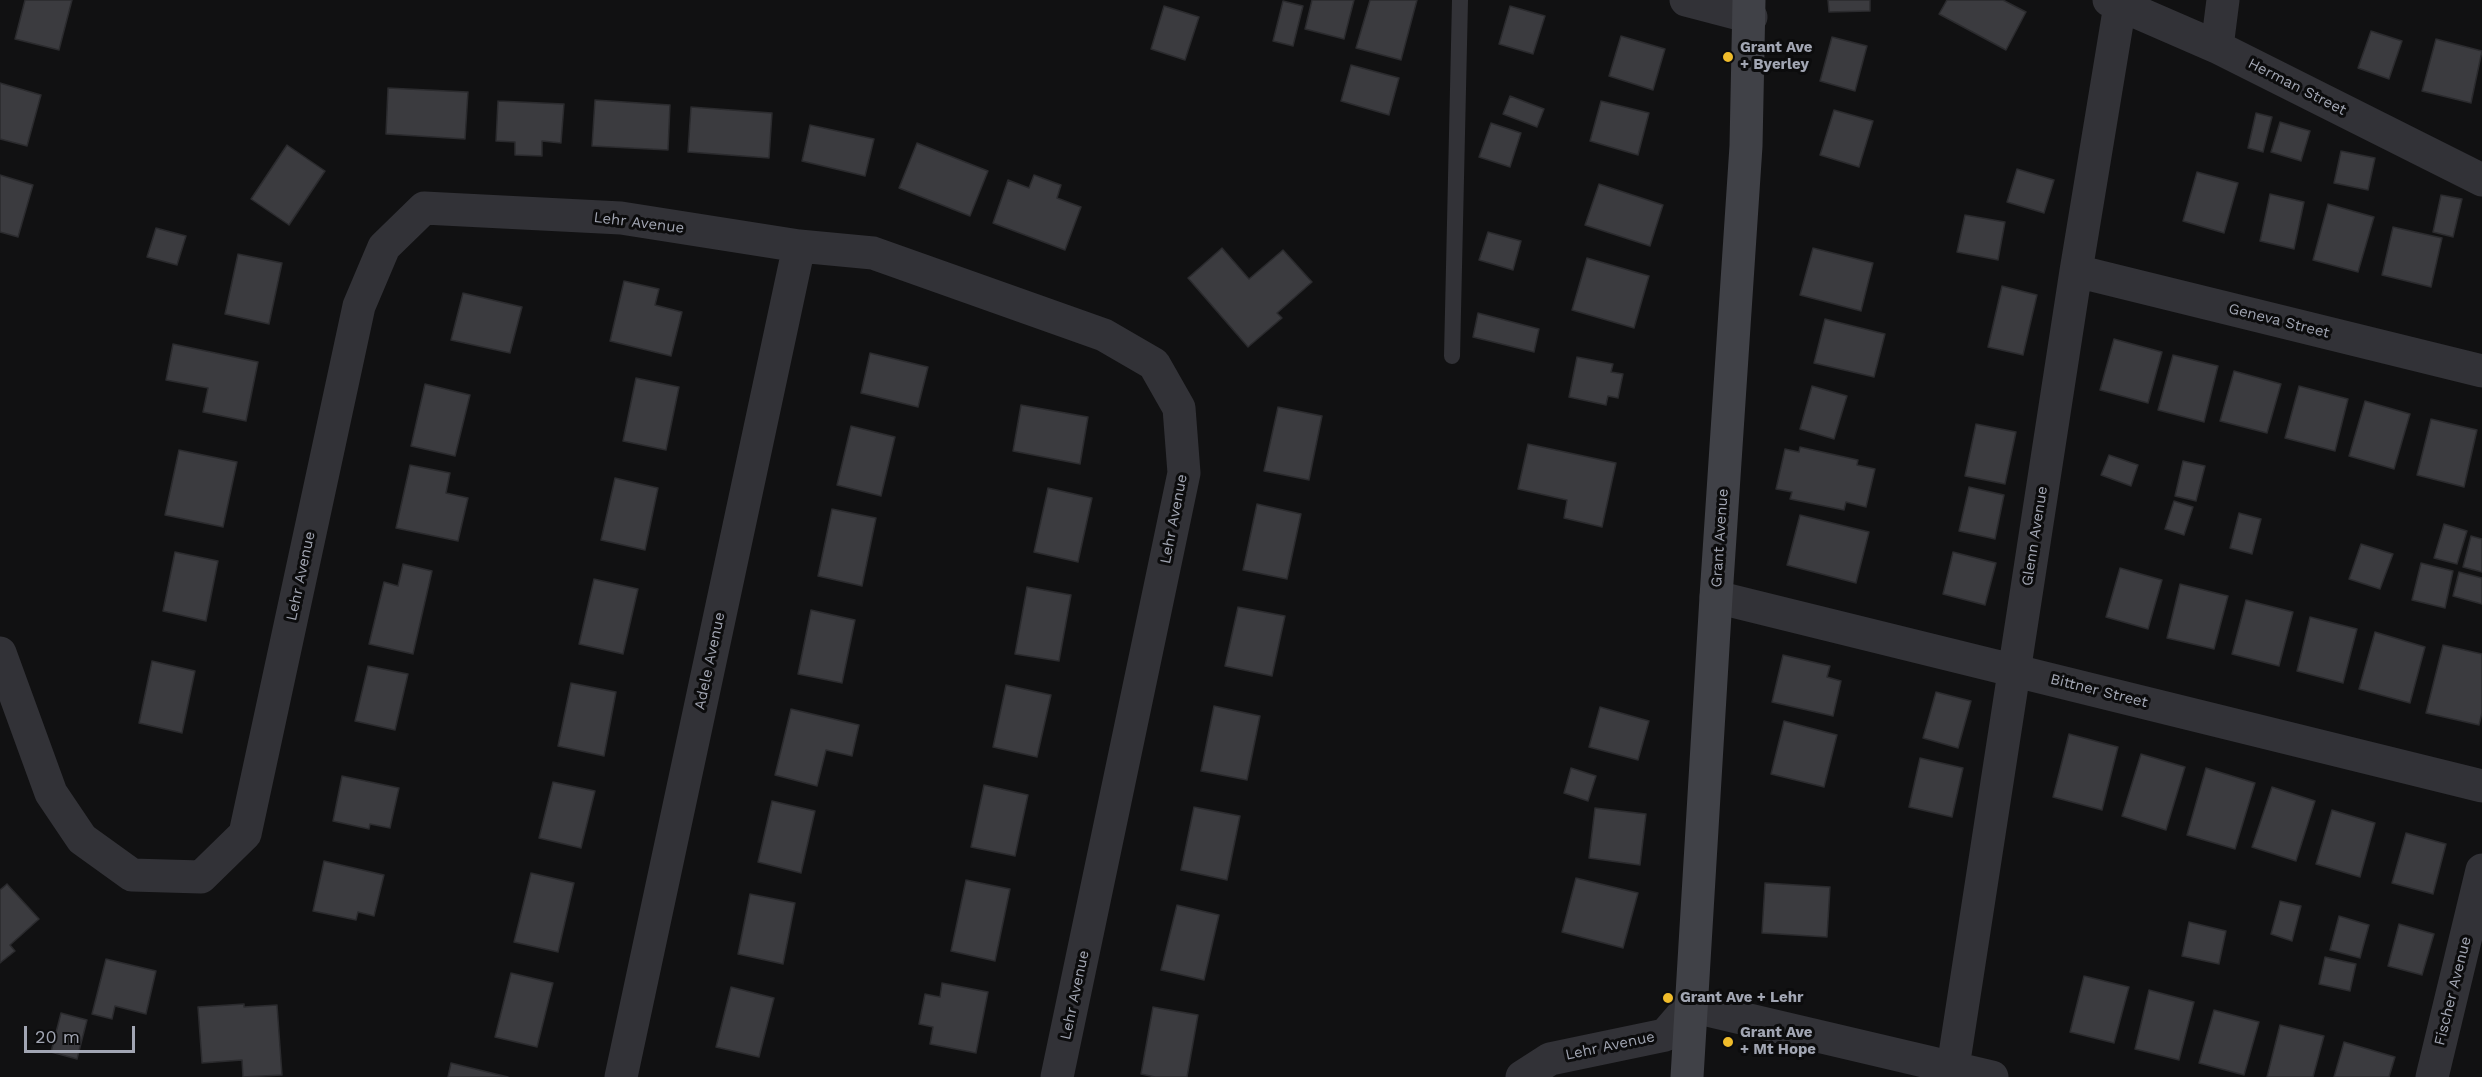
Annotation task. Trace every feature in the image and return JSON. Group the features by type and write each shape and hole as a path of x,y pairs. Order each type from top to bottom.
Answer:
{"main road":[{"name":"Grant Avenue","path":"1687,1077 1746,146 1750,8"}],"street":[{"path":"1686,0 1750,8"},
{"path":"2217,47 2223,0"},
{"name":"Herman Street","path":"2114,3 2217,47 2482,180"},
{"name":"Glenn Avenue","path":"1953,1067 2076,271 2114,3"},
{"name":"Lehr Avenue","path":"0,653 51,793 82,838 132,875 201,877 245,834 359,306 384,247 424,208 621,218 799,246 873,253 1104,335 1154,364 1179,408 1184,473 1058,1077"},
{"name":"Adele Avenue","path":"621,1077 799,246"},
{"name":"Geneva Street","path":"2076,271 2482,371"},
{"name":"Bittner Street","path":"1716,597 2482,786"},
{"name":"Fischer Avenue","path":"2432,1077 2482,870"},
{"path":"1690,1006 1992,1077"},
{"name":"Lehr Avenue","path":"1522,1077 1550,1059 1665,1035 1690,1006"}],"lane":[{"path":"1452,356 1460,0"}],"building":[{"path":"25,0 72,0 59,50 15,39"},
{"path":"1312,0 1354,0 1344,39 1305,29"},
{"path":"1370,0 1417,0 1401,60 1356,48"},
{"path":"1828,0 1870,0 1870,11 1829,12"},
{"path":"1947,0 2003,0 2026,12 2006,50 1939,14"},
{"path":"1283,1 1303,6 1293,46 1273,41"},
{"path":"1164,6 1199,17 1185,60 1151,49"},
{"path":"1510,6 1545,16 1533,54 1499,44"},
{"path":"2371,31 2402,41 2389,79 2358,68"},
{"path":"1621,36 1665,49 1653,90 1609,76"},
{"path":"1832,37 1867,46 1855,91 1820,81"},
{"path":"2436,39 2482,51 2471,103 2422,91"},
{"path":"1351,65 1399,78 1389,115 1341,101"},
{"path":"0,83 41,95 27,146 0,139"},
{"path":"388,88 468,92 465,139 386,134"},
{"path":"1510,96 1544,109 1537,127 1503,114"},
{"path":"595,100 670,105 668,150 592,146"},
{"path":"498,101 564,104 561,143 542,141 542,156 515,155 515,142 496,141"},
{"path":"1601,101 1649,113 1638,155 1590,141"},
{"path":"691,107 772,113 769,158 688,152"},
{"path":"1834,110 1873,121 1859,167 1820,155"},
{"path":"2256,113 2272,117 2263,152 2248,148"},
{"path":"2280,122 2310,131 2301,161 2271,152"},
{"path":"1491,123 1521,133 1510,167 1479,157"},
{"path":"810,125 874,139 865,176 802,161"},
{"path":"917,143 988,171 970,216 899,188"},
{"path":"287,145 325,171 289,225 251,199"},
{"path":"2341,151 2375,158 2368,190 2334,183"},
{"path":"2017,169 2054,180 2044,213 2007,202"},
{"path":"2197,172 2238,183 2224,233 2183,221"},
{"path":"0,175 33,185 18,237 0,232"},
{"path":"1034,175 1061,185 1057,198 1081,207 1065,250 993,223 1008,180 1029,188"},
{"path":"1599,184 1663,205 1650,246 1585,225"},
{"path":"2270,194 2304,202 2294,249 2260,241"},
{"path":"2441,195 2462,199 2453,237 2433,232"},
{"path":"2328,204 2374,217 2358,272 2313,260"},
{"path":"1965,215 2005,222 1998,260 1957,252"},
{"path":"2393,227 2442,238 2431,287 2382,275"},
{"path":"156,228 186,236 177,265 147,257"},
{"path":"1488,232 1521,241 1513,270 1479,260"},
{"path":"1222,248 1249,279 1283,250 1312,282 1277,313 1282,318 1248,347 1188,278"},
{"path":"1813,248 1873,263 1861,311 1800,295"},
{"path":"238,254 282,263 269,324 225,314"},
{"path":"1587,258 1649,276 1634,328 1572,310"},
{"path":"624,281 659,289 655,305 682,312 671,356 610,341"},
{"path":"2002,286 2037,295 2023,355 1988,347"},
{"path":"463,293 522,307 510,353 451,340"},
{"path":"1478,313 1539,329 1534,352 1473,337"},
{"path":"1825,319 1885,334 1874,377 1814,363"},
{"path":"2114,339 2162,352 2148,403 2100,390"},
{"path":"173,344 258,362 246,421 203,412 208,388 166,380"},
{"path":"870,353 928,367 918,407 861,393"},
{"path":"2173,355 2218,366 2204,422 2158,410"},
{"path":"1577,357 1613,364 1611,372 1623,374 1618,398 1608,396 1606,405 1569,397"},
{"path":"2234,371 2281,384 2267,433 2220,421"},
{"path":"636,378 679,387 666,450 623,441"},
{"path":"425,384 470,395 455,456 411,446"},
{"path":"1812,386 1847,396 1834,439 1800,429"},
{"path":"2299,386 2348,399 2335,451 2285,438"},
{"path":"2365,401 2410,414 2394,469 2349,456"},
{"path":"1021,405 1088,417 1080,464 1013,451"},
{"path":"1278,407 1322,416 1309,480 1264,471"},
{"path":"2431,419 2477,430 2464,487 2417,475"},
{"path":"1976,424 2016,432 2005,484 1965,476"},
{"path":"851,426 895,437 881,496 837,485"},
{"path":"1528,444 1616,463 1602,527 1564,518 1567,500 1518,489"},
{"path":"1800,447 1858,460 1857,465 1875,469 1866,507 1846,502 1844,510 1790,499 1792,492 1776,489 1785,449 1799,452"},
{"path":"179,450 237,462 223,527 165,515"},
{"path":"2109,455 2138,465 2131,486 2101,475"},
{"path":"2183,461 2205,466 2196,501 2175,496"},
{"path":"410,465 450,473 446,493 468,498 458,541 396,528"},
{"path":"615,478 658,488 645,550 601,540"},
{"path":"1969,487 2004,495 1995,539 1959,531"},
{"path":"1048,488 1092,498 1078,562 1034,552"},
{"path":"2174,501 2193,507 2184,535 2165,529"},
{"path":"1257,504 1301,514 1287,579 1243,570"},
{"path":"832,509 876,518 862,586 818,576"},
{"path":"2239,513 2261,519 2252,554 2230,548"},
{"path":"1800,515 1869,532 1856,583 1787,565"},
{"path":"2444,524 2467,531 2457,564 2434,558"},
{"path":"2471,536 2482,539 2482,572 2463,567"},
{"path":"2361,544 2393,554 2380,589 2349,579"},
{"path":"175,552 218,561 206,621 163,611"},
{"path":"1953,552 1996,563 1985,605 1943,594"},
{"path":"2421,563 2453,571 2445,608 2412,600"},
{"path":"403,564 432,571 413,654 369,644 384,582 398,586"},
{"path":"2120,568 2162,580 2148,629 2106,617"},
{"path":"2459,572 2482,578 2482,604 2453,596"},
{"path":"594,579 638,589 623,654 579,644"},
{"path":"2180,584 2228,596 2214,649 2167,638"},
{"path":"1027,587 1071,595 1059,661 1015,654"},
{"path":"2246,600 2293,612 2279,666 2232,654"},
{"path":"1238,607 1285,616 1272,676 1225,666"},
{"path":"811,610 855,620 842,683 798,674"},
{"path":"2310,617 2357,629 2343,683 2297,671"},
{"path":"2375,632 2425,647 2410,703 2359,689"},
{"path":"2443,645 2482,654 2482,713 2479,725 2426,713"},
{"path":"1783,655 1830,666 1827,677 1841,681 1833,716 1772,702"},
{"path":"152,661 195,671 182,733 139,723"},
{"path":"368,666 408,674 395,730 355,721"},
{"path":"571,683 616,692 604,756 558,746"},
{"path":"1006,685 1051,695 1037,757 993,747"},
{"path":"1936,692 1971,701 1958,748 1923,738"},
{"path":"1214,706 1260,716 1247,780 1201,771"},
{"path":"1600,707 1649,721 1638,760 1589,747"},
{"path":"791,709 859,725 852,756 826,750 817,786 775,775"},
{"path":"1784,721 1837,735 1824,787 1771,774"},
{"path":"2069,734 2118,747 2102,810 2053,797"},
{"path":"2141,754 2185,767 2166,830 2122,816"},
{"path":"1920,758 1963,768 1952,817 1909,807"},
{"path":"1571,768 1596,776 1588,801 1564,793"},
{"path":"2206,768 2255,783 2235,849 2187,835"},
{"path":"342,776 399,788 390,828 370,824 369,829 333,821"},
{"path":"553,782 595,791 581,848 539,838"},
{"path":"984,785 1028,795 1015,856 971,847"},
{"path":"2272,787 2315,801 2296,861 2252,847"},
{"path":"772,801 815,811 801,873 758,862"},
{"path":"1194,807 1240,816 1227,880 1181,870"},
{"path":"1595,808 1646,814 1640,865 1589,858"},
{"path":"2332,810 2375,823 2360,877 2316,864"},
{"path":"2406,833 2446,844 2433,894 2392,883"},
{"path":"324,861 384,875 374,916 358,912 356,920 313,911"},
{"path":"531,873 574,883 558,952 514,942"},
{"path":"1576,878 1638,893 1623,948 1562,932"},
{"path":"966,880 1010,889 995,961 951,951"},
{"path":"1765,883 1830,887 1827,937 1762,933"},
{"path":"7,884 39,919 10,945 15,951 0,963 0,890"},
{"path":"750,894 795,903 783,964 738,954"},
{"path":"2280,901 2301,906 2292,941 2271,934"},
{"path":"1177,905 1219,915 1204,980 1161,970"},
{"path":"2339,916 2369,925 2360,958 2330,950"},
{"path":"2189,922 2226,931 2219,964 2182,956"},
{"path":"2399,924 2434,934 2422,975 2388,966"},
{"path":"2325,957 2356,964 2350,991 2319,984"},
{"path":"106,959 156,971 146,1014 115,1006 112,1019 92,1014"},
{"path":"511,973 553,983 537,1047 495,1037"},
{"path":"2084,976 2129,987 2114,1043 2070,1032"},
{"path":"942,983 988,992 976,1053 930,1044 933,1027 919,1024 925,994 940,997"},
{"path":"731,987 774,998 759,1057 716,1047"},
{"path":"2149,990 2194,1002 2179,1060 2135,1049"},
{"path":"244,1004 244,1007 277,1005 282,1075 243,1077 242,1060 202,1063 198,1007"},
{"path":"1153,1007 1198,1015 1187,1077 1155,1077 1141,1074"},
{"path":"2214,1010 2259,1022 2244,1075 2199,1063"},
{"path":"61,1013 87,1020 77,1059 51,1052"},
{"path":"2280,1025 2324,1036 2313,1077 2267,1077"},
{"path":"2344,1042 2395,1057 2389,1077 2334,1077"},
{"path":"451,1063 508,1077 448,1077"}],"place":[{"name":"Grant Ave + Byerley","path":"1728,57"},
{"name":"Grant Ave + Lehr","path":"1668,998"},
{"name":"Grant Ave + Mt Hope","path":"1728,1042"}]}
